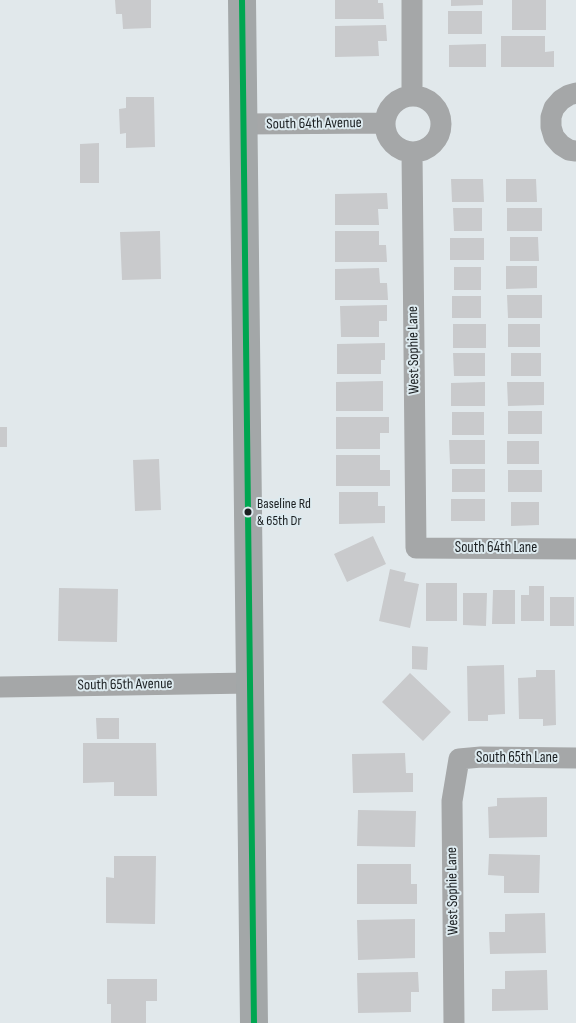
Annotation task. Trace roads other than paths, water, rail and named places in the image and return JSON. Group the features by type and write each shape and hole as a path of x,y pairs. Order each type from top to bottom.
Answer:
{"main road":[{"path":"242,0 254,1023"}],"street":[{"path":"412,0 412,96"},
{"path":"576,93 561,100 554,108 551,117 551,128 554,137 561,145 576,151"},
{"path":"412,96 420,97 434,106 438,112 440,128 438,136 427,148 412,152 396,146 390,140 386,132 385,123 393,104 412,96"},
{"name":"South 64th Avenue","path":"243,124 385,123"},
{"name":"West Sophie Lane","path":"412,152 416,548"},
{"name":"South 64th Lane","path":"416,548 576,549"},
{"name":"South 65th Avenue","path":"0,687 251,683"},
{"name":"South 65th Lane","path":"459,759 481,757 576,758"},
{"name":"West Sophie Lane","path":"454,1023 452,801 459,759"}],"place":[{"name":"Baseline Rd & 65th Dr","path":"248,512"}]}
